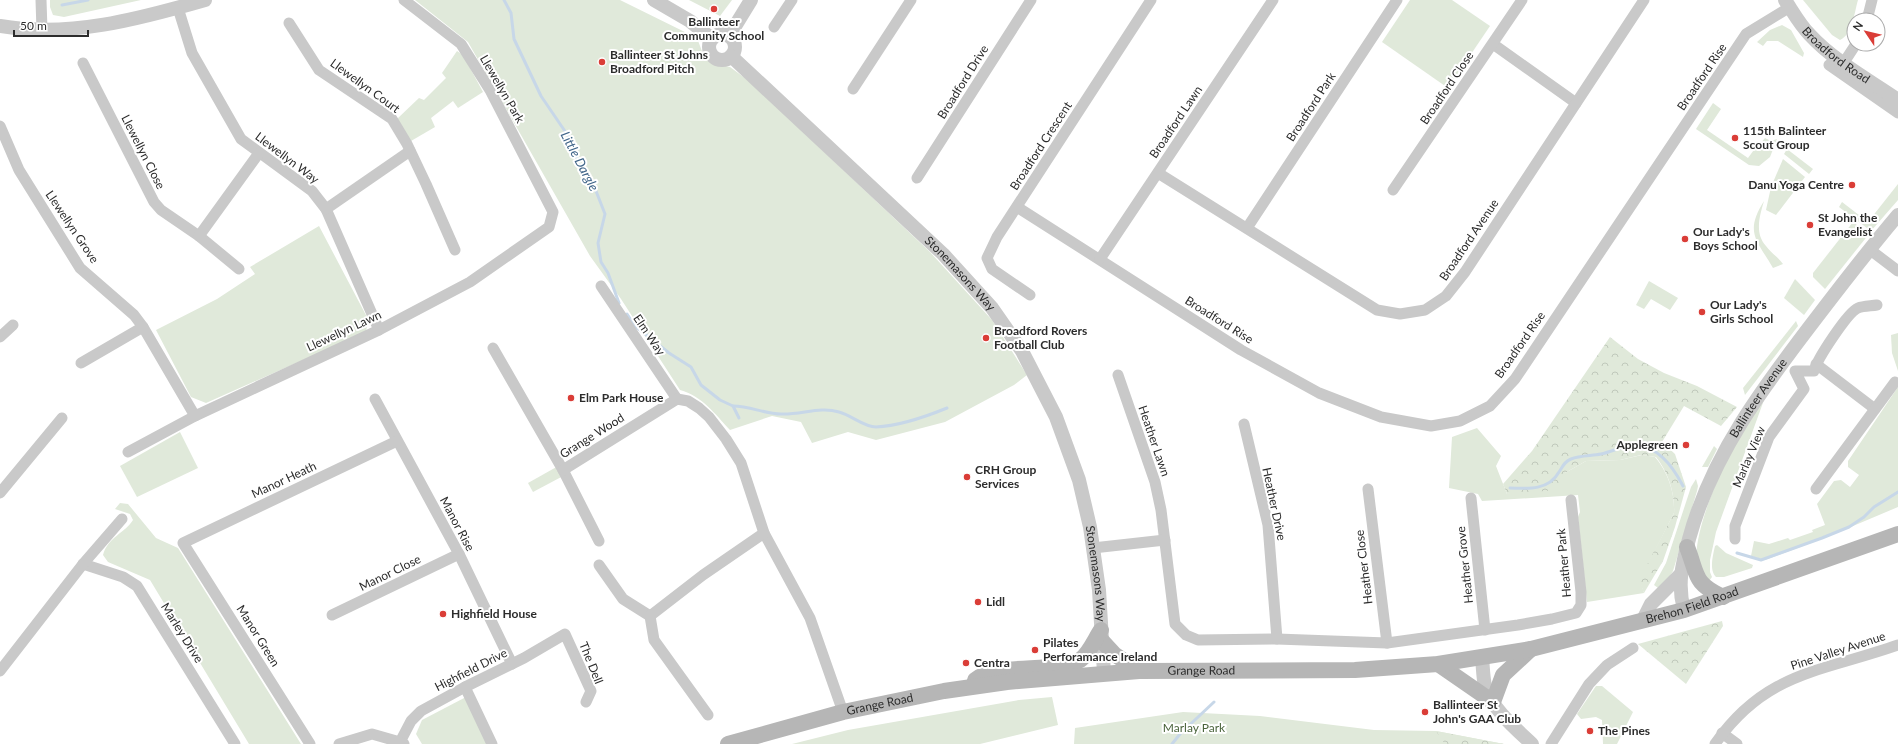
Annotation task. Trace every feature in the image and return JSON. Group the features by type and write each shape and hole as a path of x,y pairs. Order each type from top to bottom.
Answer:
{"main road":[{"name":"Brehon Field Road","path":"1482,658 1531,649 1684,610 1898,534"},
{"path":"1687,547 1697,579 1705,587 1723,597"},
{"path":"966,688 979,677 998,671 1060,665 1080,660 1102,636 1114,654 1139,670"},
{"path":"1438,664 1493,702 1504,675 1531,649"},
{"name":"Grange Road","path":"728,744 843,712 966,688 1139,670 1355,670 1438,664 1482,658"}],"street":[{"path":"41,0 42,30"},
{"path":"0,26 42,30 93,27 142,17 205,0"},
{"name":"Llewellyn Park","path":"404,0 461,44 490,90 553,212"},
{"path":"654,0 690,21 712,39"},
{"path":"729,36 751,0"},
{"path":"774,27 792,0"},
{"path":"853,89 911,0"},
{"name":"Broadford Drive","path":"917,178 1031,0"},
{"name":"Broadford Crescent","path":"1030,295 992,269 987,258 997,237 1151,0"},
{"name":"Broadford Lawn","path":"1100,259 1273,0"},
{"name":"Broadford Park","path":"1247,228 1397,0"},
{"name":"Broadford Close","path":"1392,190 1522,0"},
{"name":"Broadford Avenue","path":"1158,173 1377,310 1400,314 1425,310 1446,296 1465,272 1644,0"},
{"path":"1869,12 1872,0"},
{"name":"Broadford Rise","path":"1017,207 1241,350 1319,393 1381,417 1431,426 1460,421 1490,406 1515,379 1746,34 1787,4"},
{"name":"Broadford Road","path":"1787,4 1809,34 1828,51 1842,67 1898,100"},
{"name":"Llewellyn Way","path":"178,8 192,53 241,139 312,191 326,210 345,256 379,330"},
{"name":"Llewellyn Court","path":"289,23 319,70 392,119 410,151 455,250"},
{"path":"718,34 729,36 735,48 731,56 724,60 713,57 709,46 712,39 718,34"},
{"path":"1493,44 1576,102"},
{"path":"1842,67 1851,52"},
{"name":"Stonemasons Way","path":"731,56 937,249 992,308 1029,363 1056,417 1079,480 1090,527 1099,590 1104,673"},
{"name":"Llewellyn Close","path":"83,62 154,202 161,210 199,236 239,269"},
{"path":"1829,65 1842,67 1898,113"},
{"name":"Llewellyn Grove","path":"0,126 19,170 80,268 134,315 143,327 195,416"},
{"path":"326,210 410,151"},
{"path":"199,236 259,153"},
{"name":"Llewellyn Lawn","path":"128,452 195,416 379,330 470,282 549,226 553,212"},
{"name":"Ballinteer Avenue","path":"1684,610 1680,591 1681,574 1687,547 1697,511 1718,461 1743,417 1783,361 1898,215"},
{"path":"1870,249 1898,271"},
{"name":"Elm Way","path":"601,286 677,399"},
{"path":"1783,361 1795,371 1814,370 1816,364 1834,336 1854,310 1859,307 1877,305"},
{"path":"0,337 13,325"},
{"path":"81,363 143,327"},
{"name":"Grange Wood","path":"493,348 563,470 599,541"},
{"path":"1816,364 1875,409"},
{"name":"Marlay View","path":"1735,539 1735,526 1769,437 1804,389 1795,371"},
{"name":"Heather Lawn","path":"1118,375 1153,474 1161,510 1175,624 1186,635 1198,640 1277,639"},
{"path":"1816,489 1831,466 1895,382"},
{"name":"Manor Rise","path":"375,399 459,554 512,664"},
{"path":"677,399 688,401 699,408 726,439 741,463 764,533 810,618 843,712"},
{"name":"Grange Wood","path":"563,470 677,399"},
{"path":"0,492 62,418"},
{"name":"Heather Drive","path":"1244,424 1268,525 1277,639"},
{"name":"Manor Heath","path":"183,543 397,441"},
{"name":"Heather Close","path":"1368,489 1387,643"},
{"name":"Heather Grove","path":"1471,498 1485,630"},
{"name":"Heather Park","path":"1485,630 1568,616 1576,613 1581,605 1571,500"},
{"path":"0,671 83,564 122,518"},
{"path":"650,616 703,575 764,533"},
{"path":"1093,548 1165,540"},
{"name":"Manor Green","path":"183,543 310,744"},
{"name":"Manor Close","path":"332,615 459,554"},
{"name":"Marley Drive","path":"83,564 123,577 137,586 235,744"},
{"path":"599,565 623,599 650,616 654,640 708,715"},
{"path":"1643,620 1651,604 1681,574"},
{"path":"1277,639 1387,643 1485,630"},
{"name":"Highfield Drive","path":"402,743 411,721 421,711 512,664 565,634"},
{"name":"The Dell","path":"565,634 591,691 586,702"},
{"name":"Pine Valley Avenue","path":"1715,744 1722,733 1750,704 1780,684 1806,673 1898,645"},
{"path":"1550,744 1589,684 1607,665 1633,648"},
{"path":"1482,658 1485,685 1493,702 1532,744"},
{"path":"465,687 492,744"},
{"path":"1722,733 1737,744"},
{"path":"339,744 372,734 402,743"}],"green space":[{"path":"50,0 141,0 64,17 53,15 50,7"},
{"path":"415,0 620,0 697,38 703,54 711,63 730,67 749,81 930,252 992,320 1027,375 1014,385 945,422 876,440 848,432 812,443 801,422 772,416 730,430 702,401 680,390 621,299 590,256 468,42"},
{"name":"Ballinteer Community School","path":"689,0 732,0 720,16"},
{"path":"1410,0 1452,0 1490,26 1448,88 1382,42"},
{"path":"1803,0 1858,0 1855,12 1846,12 1846,35 1840,40 1832,35"},
{"path":"1782,25 1791,30 1804,53 1803,57 1778,41 1767,41 1763,46 1757,42 1770,30"},
{"path":"457,51 463,55 483,92 458,108 453,101 431,118 435,127 411,141 397,119 419,98 424,100 446,78 442,73"},
{"path":"1713,103 1721,109 1707,130 1748,158 1759,143 1760,144 1765,138 1771,141 1777,139 1770,157 1759,166 1749,165 1696,129"},
{"path":"1787,149 1813,169 1809,174 1784,154"},
{"path":"1783,159 1805,177 1776,215 1766,210 1771,187"},
{"path":"1898,184 1898,200 1871,231 1839,207 1842,202 1868,222"},
{"path":"1764,201 1759,224 1760,235 1762,241 1783,264 1773,268 1758,243 1754,229 1758,212"},
{"path":"1853,222 1869,234 1825,289 1813,277 1813,273"},
{"path":"319,226 368,319 366,332 206,403 191,397 156,330 217,299 255,274 250,267"},
{"path":"1795,279 1815,300 1804,315 1784,298"},
{"path":"1649,281 1678,298 1670,310 1651,299 1644,309 1636,305"},
{"path":"1796,321 1798,326 1745,395 1743,388"},
{"path":"1898,333 1898,371 1892,353 1891,335"},
{"path":"1610,337 1638,359 1664,373 1697,386 1737,407 1721,426 1684,406 1662,442 1675,454 1686,487 1675,527 1663,561 1644,593 1639,580 1674,513 1670,483 1664,469 1656,457 1641,455 1620,460 1586,461 1565,473 1557,490 1507,494 1503,484 1532,451"},
{"path":"1898,387 1898,507 1827,537 1765,560 1751,556 1754,541 1769,544 1788,538 1790,540 1813,532 1812,530 1825,525 1817,504 1834,481 1841,480 1850,487 1859,475 1848,467 1848,461"},
{"path":"1764,400 1716,532 1710,560 1710,572 1712,577 1709,581 1700,573 1697,561 1697,546 1706,509 1728,457"},
{"path":"1477,428 1501,456 1496,466 1507,494 1565,473 1586,461 1620,460 1642,455 1655,457 1664,469 1670,483 1674,513 1640,580 1644,593 1587,602 1578,517 1580,512 1578,495 1482,501 1478,494 1449,488 1452,437"},
{"path":"180,432 198,468 137,497 120,466"},
{"path":"1714,446 1717,449 1708,467 1702,467"},
{"path":"560,465 565,475 533,492 528,483"},
{"path":"1696,479 1698,486 1697,491 1673,571 1661,590 1654,585 1666,563 1691,487"},
{"path":"120,503 128,504 156,538 178,548 301,744 249,744 150,580 108,562 103,555 105,549 133,520 130,514 115,509"},
{"path":"1717,545 1726,553 1753,565 1752,568 1724,577 1716,577 1712,562 1715,546"},
{"path":"1722,621 1723,626 1686,684 1638,644"},
{"path":"1596,686 1602,686 1633,712 1617,744 1603,744 1602,720 1596,717 1581,719 1577,714"},
{"path":"466,697 489,744 422,744 416,734 422,720"},
{"path":"1052,697 1058,725 980,744 792,744 848,730 1019,700"},
{"name":"Marlay Park","path":"1183,712 1260,716 1374,730 1436,731 1504,744 1074,744 1075,728"},
{"path":"1436,731 1504,744 1445,744"}],"waterway":[{"name":"Little Dargle","path":"62,5 88,0"},
{"name":"Little Dargle","path":"504,0 511,13 514,39 541,96 573,143 578,163 596,191 605,214 598,243 601,262 608,273 619,303"},
{"name":"Little Dargle","path":"627,314 635,326 669,353 691,367 701,385 720,400 733,406 739,418"},
{"path":"733,406 781,414 832,410 867,425 876,427 903,423 947,408"},
{"path":"1510,488 1531,488 1544,485 1555,478 1565,463 1571,459 1601,454 1630,446 1640,446 1656,452 1669,464 1683,486"},
{"path":"1737,553 1761,560 1822,538 1849,527 1864,517 1874,507 1898,492"},
{"path":"1172,744 1180,734 1214,702"}],"place":[{"name":"Ballinteer Community School","path":"714,9"},
{"name":"Ballinteer St Johns Broadford Pitch","path":"602,62"},
{"name":"115th Balinteer Scout Group","path":"1735,138"},
{"name":"Danu Yoga Centre","path":"1852,185"},
{"name":"St John the Evangelist","path":"1810,225"},
{"name":"Our Lady's Boys School","path":"1685,239"},
{"name":"Our Lady's Girls School","path":"1702,312"},
{"name":"Broadford Rovers Football Club","path":"986,338"},
{"name":"Elm Park House","path":"571,398"},
{"name":"Applegreen","path":"1686,445"},
{"name":"CRH Group Services","path":"967,477"},
{"name":"Lidl","path":"978,602"},
{"name":"Highfield House","path":"443,614"},
{"name":"Pilates Perforamance Ireland","path":"1035,650"},
{"name":"Centra","path":"966,663"},
{"name":"Ballinteer St John's GAA Club","path":"1425,712"},
{"name":"The Pines","path":"1590,731"}]}
